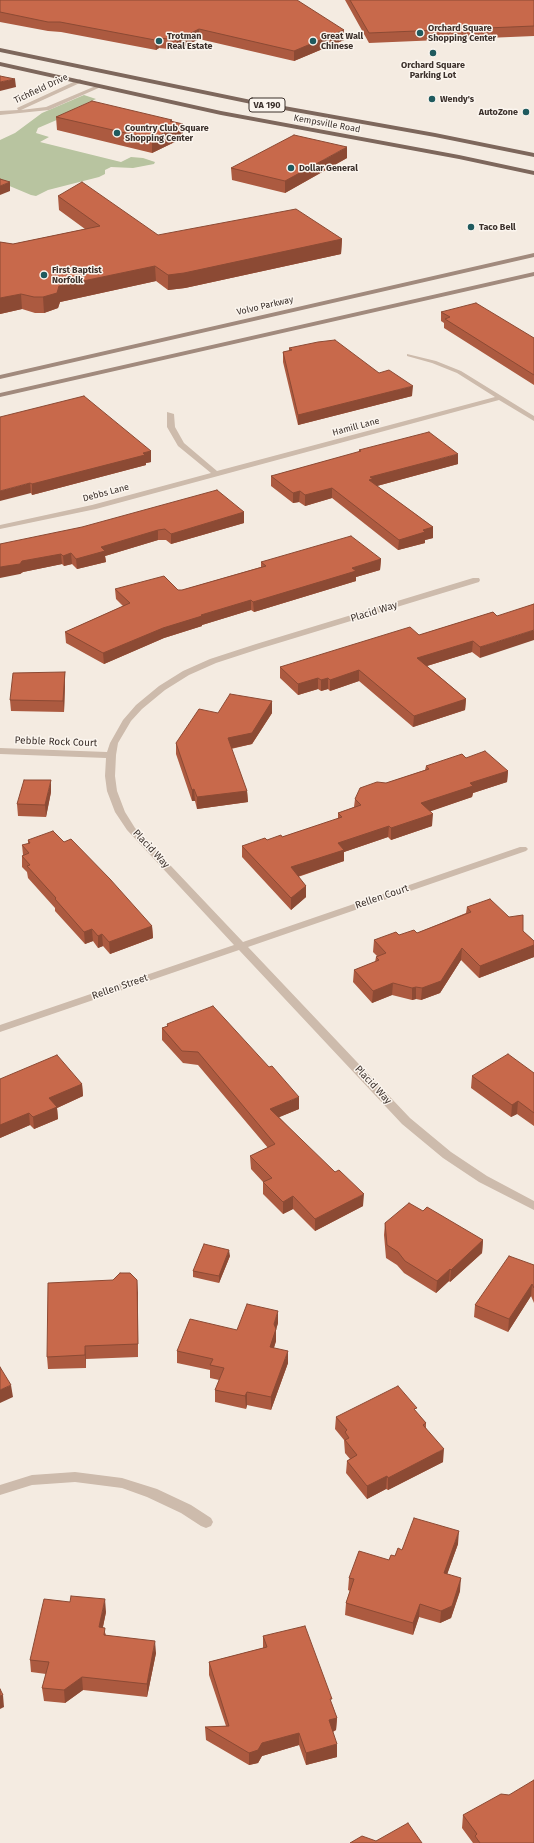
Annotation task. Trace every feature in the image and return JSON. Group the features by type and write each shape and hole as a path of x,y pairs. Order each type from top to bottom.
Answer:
{"main road":[{"name":"Kempsville Road","path":"0,50 256,103 435,135 534,155"},
{"name":"Kempsville Road","path":"0,64 221,113 458,157 534,173"},
{"name":"Volvo Parkway","path":"0,377 534,255"},
{"path":"0,395 534,274"}],"street":[{"name":"Tichfield Drive","path":"10,114 80,81"},
{"name":"Tichfield Drive","path":"0,113 10,114 47,108 100,86"},
{"path":"409,355 434,362 459,372 534,419"},
{"name":"Hamill Lane","path":"216,474 500,398"},
{"path":"170,414 171,428 181,444 216,474"},
{"name":"Debbs Lane","path":"0,527 86,509 216,474"},
{"name":"Placid Way","path":"476,580 252,648 213,661 186,673 162,688 139,707 124,726 114,743 111,755 110,776 112,791 120,812 132,830 406,1121 447,1155 483,1179 534,1206"},
{"name":"Pebble Rock Court","path":"0,751 111,755"},
{"name":"Rellen Court","path":"241,946 523,849"},
{"name":"Rellen Street","path":"0,1029 241,946"},
{"path":"0,1490 32,1480 76,1477 122,1483 159,1496 206,1522"}],"green space":[{"path":"84,95 96,99 76,108 73,113 38,128 36,133 49,137 40,142 121,162 131,157 143,158 155,162 154,164 133,168 111,167 105,170 105,174 99,177 48,190 36,196 0,182 0,140 15,133 42,113"}],"building":[{"path":"0,0 297,0 344,30 294,51 199,29 177,40 159,38 155,40 60,22 48,22 0,12"},
{"path":"350,0 534,0 534,26 369,33"},
{"path":"0,76 15,79 0,82"},
{"path":"92,101 183,124 152,139 56,117"},
{"path":"294,135 347,147 285,181 231,168"},
{"path":"0,179 10,182 0,186"},
{"path":"82,182 158,235 296,209 342,239 184,273 168,275 155,266 59,286 57,293 43,297 34,297 21,294 0,298 0,242 13,244 100,226 58,196"},
{"path":"476,303 534,338 534,375 445,319 450,317 441,312"},
{"path":"335,340 379,373 389,370 413,386 298,415 283,352 292,350 289,348"},
{"path":"84,396 151,451 143,453 145,455 0,491 0,417"},
{"path":"429,432 458,454 370,477 373,479 369,480 433,527 423,530 425,532 399,540 332,488 305,495 300,491 293,493 271,476 361,451 359,450"},
{"path":"217,490 244,512 171,534 165,529 158,530 101,547 105,551 76,559 71,553 63,556 61,554 22,561 20,564 0,567 0,544 82,527"},
{"path":"351,536 381,559 352,568 356,571 253,602 251,600 201,615 202,616 163,628 103,653 65,632 130,603 115,589 164,576 178,590 182,590 266,566 261,562"},
{"path":"534,604 534,630 480,647 473,641 417,658 466,699 414,716 359,670 330,680 328,678 321,680 318,678 298,684 280,667 410,627 419,635 493,612 497,616"},
{"path":"65,672 63,701 10,700 13,673"},
{"path":"230,694 272,701 252,733 228,738 247,791 197,797 194,789 192,790 176,743 199,709 218,713"},
{"path":"485,751 508,771 470,783 473,786 421,803 433,814 391,828 389,826 338,843 344,850 291,867 306,886 291,898 242,846 265,838 267,840 281,835 282,837 342,817 338,813 361,805 355,799 360,788 377,782 386,783 429,769 426,766 462,754 466,758"},
{"path":"24,780 51,780 45,805 17,804"},
{"path":"53,831 64,842 71,839 110,879 152,926 109,942 102,934 98,936 92,929 84,932 27,866 30,865 22,856 29,853 22,845 30,843 28,840"},
{"path":"490,899 509,917 523,915 523,931 534,941 534,945 480,966 462,948 441,981 422,988 412,988 393,983 373,991 354,970 379,960 376,957 386,953 374,940 396,932 399,935 414,930 417,933 471,912 467,907"},
{"path":"213,1006 269,1067 272,1066 299,1097 270,1109 335,1172 339,1170 364,1194 315,1219 293,1196 283,1202 263,1182 272,1178 250,1156 275,1144 198,1052 182,1051 162,1028 168,1026 167,1024"},
{"path":"508,1054 534,1073 534,1113 518,1101 512,1105 472,1076"},
{"path":"57,1055 82,1084 49,1098 57,1107 33,1117 29,1113 0,1125 0,1079"},
{"path":"409,1203 423,1211 427,1207 483,1240 437,1281 405,1261 398,1252 387,1245 385,1223"},
{"path":"204,1244 229,1250 219,1276 193,1271"},
{"path":"509,1256 534,1265 534,1288 532,1284 509,1319 475,1305"},
{"path":"120,1273 130,1273 137,1280 138,1344 85,1346 85,1355 47,1357 48,1283 113,1280"},
{"path":"247,1304 278,1311 274,1324 276,1329 270,1347 288,1351 271,1397 247,1392 245,1396 215,1390 224,1368 210,1365 213,1359 177,1351 190,1319 237,1330"},
{"path":"0,1367 11,1385 0,1390"},
{"path":"398,1386 417,1408 414,1409 426,1423 423,1425 444,1449 388,1478 387,1476 367,1486 347,1461 357,1455 345,1440 349,1438 345,1432 347,1430 336,1417"},
{"path":"414,1518 459,1531 444,1573 461,1578 452,1606 441,1611 420,1604 413,1623 346,1603 354,1579 349,1578 359,1551 389,1560 391,1555 395,1556 398,1548 402,1550"},
{"path":"71,1596 105,1599 99,1627 105,1628 104,1635 155,1641 147,1684 82,1677 64,1690 42,1688 49,1662 30,1660 44,1599 70,1602"},
{"path":"305,1626 332,1699 330,1699 337,1718 329,1720 337,1744 306,1753 299,1733 262,1743 258,1750 249,1753 205,1727 229,1726 209,1662 267,1647 263,1636"},
{"path":"0,1689 3,1695 0,1696"},
{"path":"534,1780 534,1843 480,1843 475,1836 477,1834 463,1815 501,1794 509,1795"},
{"path":"408,1823 422,1843 350,1843 362,1836 376,1841"}],"place":[{"name":"Orchard Square Shopping Center","path":"420,33"},
{"name":"Trotman Real Estate","path":"159,41"},
{"name":"Great Wall Chinese","path":"313,41"},
{"name":"Orchard Square Parking Lot","path":"433,53"},
{"name":"Wendy's","path":"432,99"},
{"name":"AutoZone","path":"526,112"},
{"name":"Country Club Square Shopping Center","path":"117,133"},
{"name":"Dollar General","path":"291,168"},
{"name":"Taco Bell","path":"471,227"},
{"name":"First Baptist Norfolk","path":"44,275"}]}
